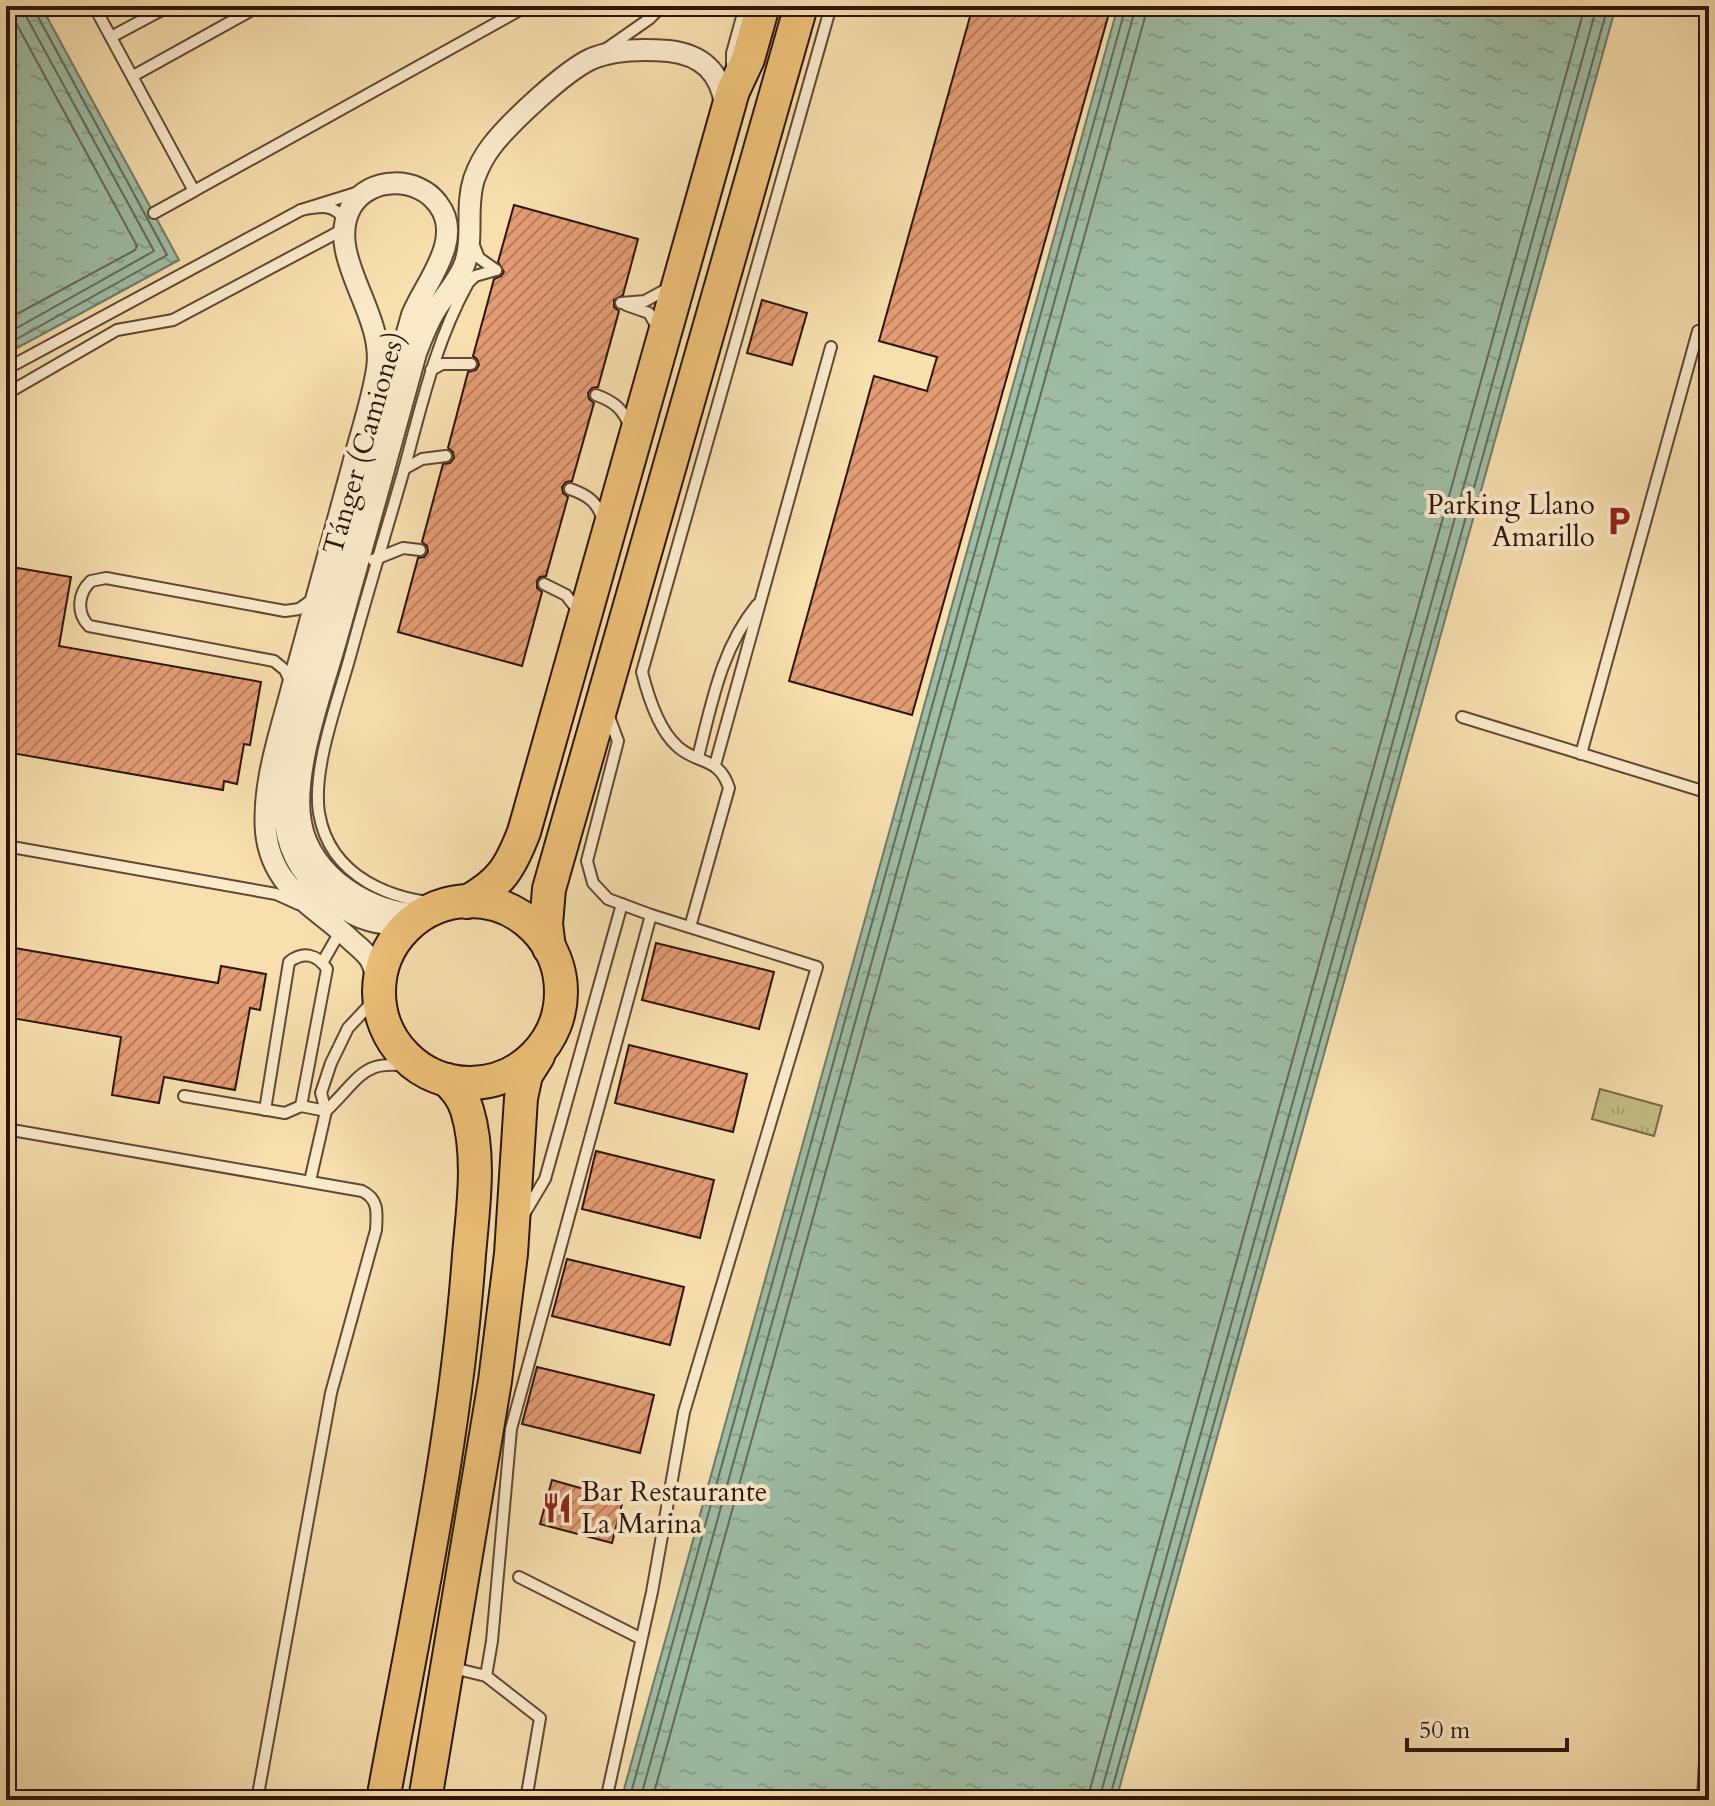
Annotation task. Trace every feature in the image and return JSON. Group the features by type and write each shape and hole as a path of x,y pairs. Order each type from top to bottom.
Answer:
{"main road":[{"path":"383,1800 420,1603 463,1339 475,1176 467,1110 460,1093 409,1059 391,1035 380,1011 383,961 390,947 438,911 498,881 513,860 524,832 730,102 748,59 763,6"},
{"path":"425,1800 495,1381 512,1230 521,1098 526,1075 548,1042 560,1012 560,979 549,948 546,924 549,889 801,6"},
{"path":"438,911 490,904 528,922 549,948"},
{"path":"434,1074 480,1084 496,1081 525,1067 538,1056"}],"street":[{"path":"591,59 620,51 674,52 713,71 730,102"},
{"name":"Tánger (Camiones)","path":"438,911 407,915 365,901 342,886 308,847 301,824 299,800 302,774 312,726 416,353 425,329 465,264 470,193 490,148 549,91 591,59"},
{"path":"379,992 369,957 286,883 270,852 266,833 268,789 379,357 372,318 347,256 344,225 351,208 365,191 394,183 422,189 433,197 442,208 447,235 443,254 419,298 403,344 297,722 283,813 292,854 303,873 316,888 350,913 368,921 396,925 438,911"}],"lane":[{"path":"94,6 194,191"},
{"path":"111,37 169,6"},
{"path":"133,76 259,6"},
{"path":"154,213 527,6"},
{"name":"Tánger (Camiones)","path":"591,59 649,19 662,6"},
{"path":"730,102 732,53 745,6"},
{"path":"690,927 729,788 715,765 679,749 665,733 642,672 831,6"},
{"path":"6,369 301,210 365,191"},
{"path":"6,394 117,330 173,320 344,225 341,213 329,207 301,210"},
{"path":"438,911 394,896 355,875 334,853 319,813 318,776 376,558 442,335 456,304 475,276 496,270 479,258 469,228"},
{"path":"456,304 465,264"},
{"path":"662,343 655,319 649,313 621,303 653,298 680,277"},
{"path":"1581,754 1698,331"},
{"path":"715,765 831,347"},
{"path":"431,370 442,364 471,364"},
{"path":"596,395 612,401 627,418 634,442"},
{"path":"404,469 422,459 446,456"},
{"path":"570,489 587,494 602,513 607,541"},
{"path":"356,570 403,548 420,550"},
{"path":"291,694 288,676 274,661 89,626 84,622 79,608 82,592 91,581 106,578 285,611 305,606 319,591"},
{"path":"544,584 574,602 580,613 582,629"},
{"path":"698,757 725,656 742,623 761,600"},
{"path":"602,700 618,741 587,861 588,872 600,892 651,915 817,967 684,1412 652,1592 606,1800"},
{"path":"1462,717 1709,793"},
{"path":"6,846 276,894 316,912"},
{"path":"512,1230 545,1179 622,904"},
{"path":"486,1676 492,1641 511,1429 651,915"},
{"path":"322,963 341,930"},
{"path":"265,1110 289,962 302,955 310,955 327,969 301,1106"},
{"path":"310,1181 326,1111 321,1093 331,1063 348,1028 379,992"},
{"path":"326,1111 362,1072 376,1065 390,1063 434,1074"},
{"path":"184,1096 285,1113 301,1106 326,1111"},
{"path":"6,1129 310,1181 368,1194 376,1206 376,1230 331,1393 257,1800"},
{"path":"519,1577 640,1638"},
{"path":"449,1667 486,1676 540,1718 526,1800"},
{"path":"1703,1800 1709,1686"}],"green space":[{"path":"1600,1089 1662,1106 1654,1136 1592,1119"}],"water":[{"path":"6,6 41,6 179,260 6,354"},
{"path":"1118,6 1616,6 1116,1800 621,1800"}],"building":[{"path":"973,6 1111,6 912,715 789,681 874,376 927,391 937,357 879,341"},
{"path":"514,205 638,239 623,295 614,300 614,307 619,311 598,387 588,393 594,403 572,481 562,487 568,497 546,576 537,581 537,588 542,592 522,666 398,632 418,558 428,552 422,542 443,464 450,463 454,458 448,448 468,372 476,370 479,365 473,356 494,279 504,272 498,262"},
{"path":"762,300 807,313 792,365 747,353"},
{"path":"6,566 71,577 59,646 261,682 250,745 244,744 237,784 224,781 223,790 6,752"},
{"path":"656,943 774,972 759,1029 642,1000"},
{"path":"9,947 218,983 221,966 266,974 260,1010 250,1008 235,1090 164,1077 159,1103 112,1095 121,1037 6,1017"},
{"path":"629,1045 747,1074 733,1132 615,1103"},
{"path":"596,1151 714,1180 700,1238 582,1209"},
{"path":"567,1259 684,1287 670,1345 552,1316"},
{"path":"537,1367 654,1395 640,1453 522,1424"},
{"path":"552,1480 623,1500 612,1543 540,1524"}],"place":[{"name":"Parking Llano Amarillo","path":"1619,521"},
{"name":"Bar Restaurante La Marina","path":"557,1508"}]}
